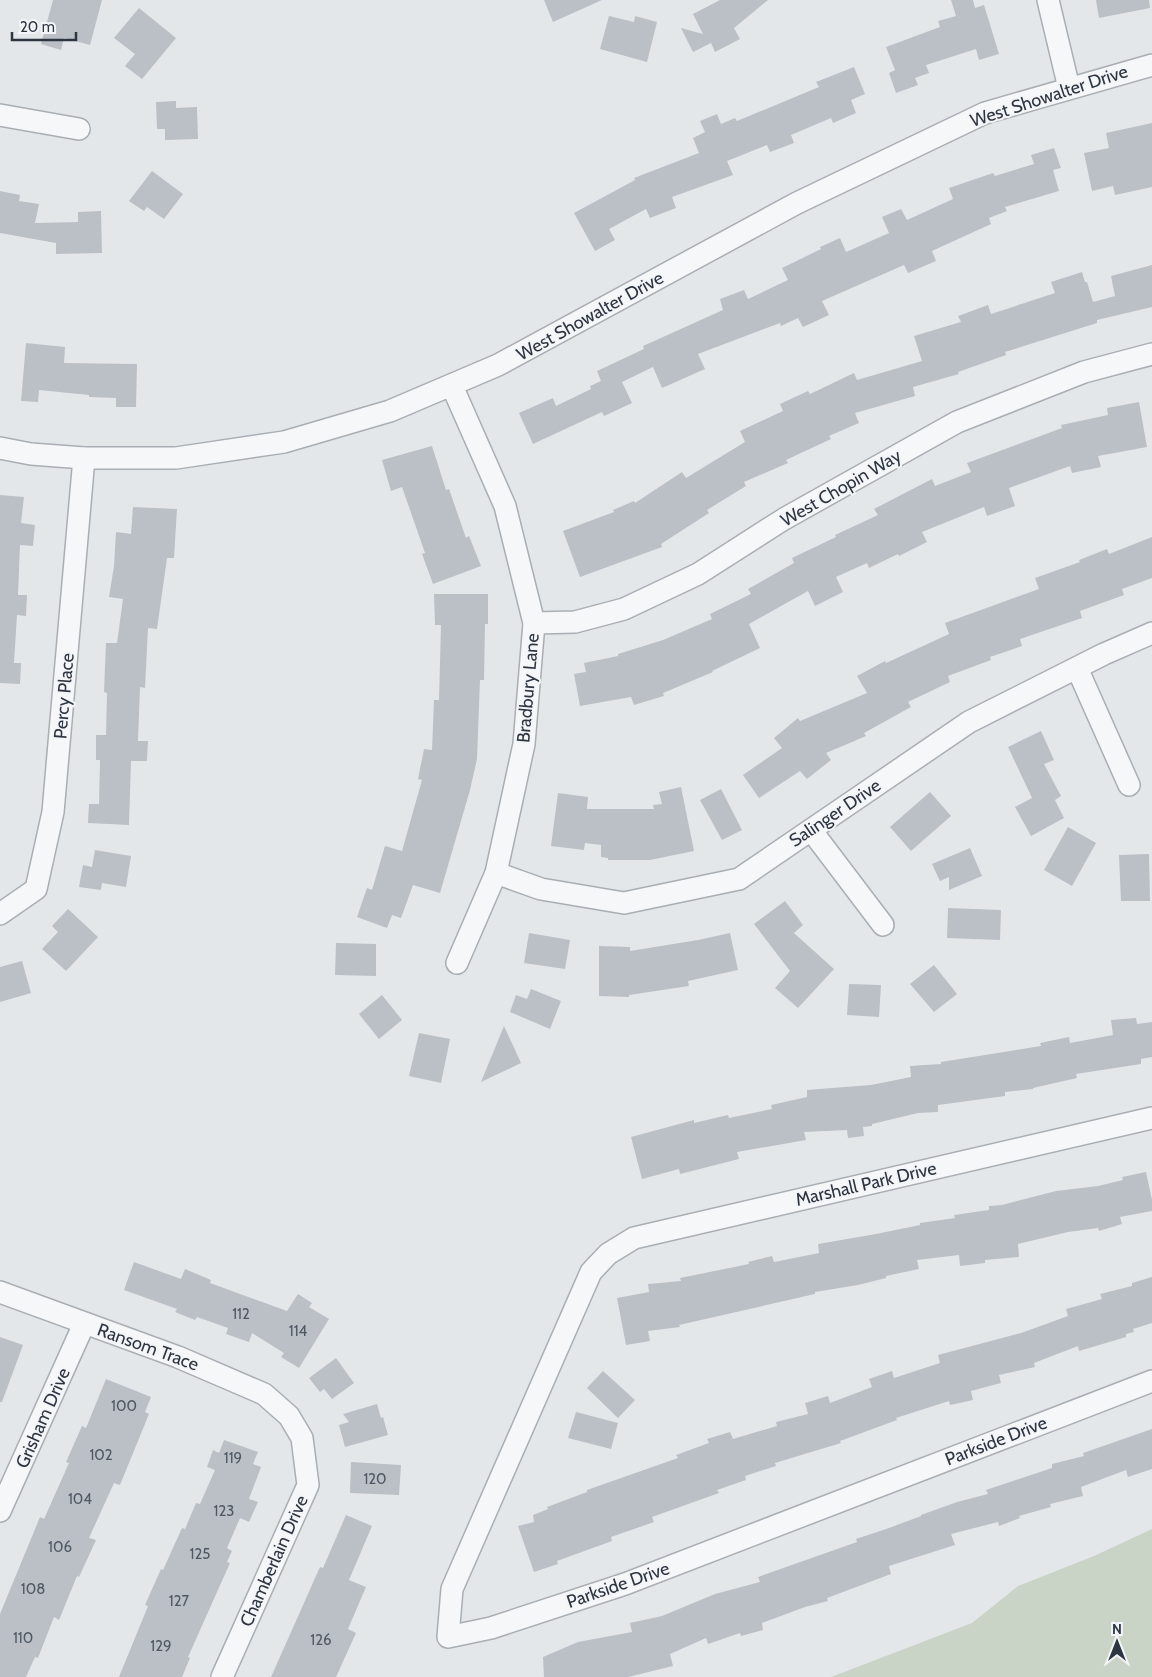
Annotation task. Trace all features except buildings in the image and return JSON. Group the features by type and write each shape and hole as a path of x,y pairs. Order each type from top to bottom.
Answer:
{"street":[{"path":"1048,0 1069,88"},
{"name":"West Showalter Drive","path":"0,448 32,454 84,458 176,458 284,442 390,411 498,366 805,199 985,113 1152,65"},
{"path":"0,115 79,129"},
{"name":"West Chopin Way","path":"534,623 575,622 624,610 698,574 784,519 957,422 1084,372 1152,354"},
{"name":"Bradbury Lane","path":"452,386 505,506 534,623 524,744 496,874 457,963"},
{"name":"Percy Place","path":"0,914 36,889 53,812 84,458"},
{"name":"Salinger Drive","path":"496,874 541,889 624,903 739,879 969,722 1152,633"},
{"path":"1077,668 1129,785"},
{"path":"811,830 883,925"},
{"name":"Marshall Park Drive","path":"591,1272 608,1254 634,1238 1152,1118"},
{"name":"Parkside Drive","path":"591,1272 452,1589 448,1637 491,1628 625,1584 1152,1381"},
{"name":"Ransom Trace","path":"0,1292 84,1324 178,1356 264,1394 289,1416"},
{"name":"Grisham Drive","path":"0,1511 84,1324"},
{"name":"Chamberlain Drive","path":"222,1677 308,1484 302,1438 289,1416"}],"green space":[{"path":"1152,1529 1152,1677 831,1677 972,1623 1018,1586 1094,1556"}]}
